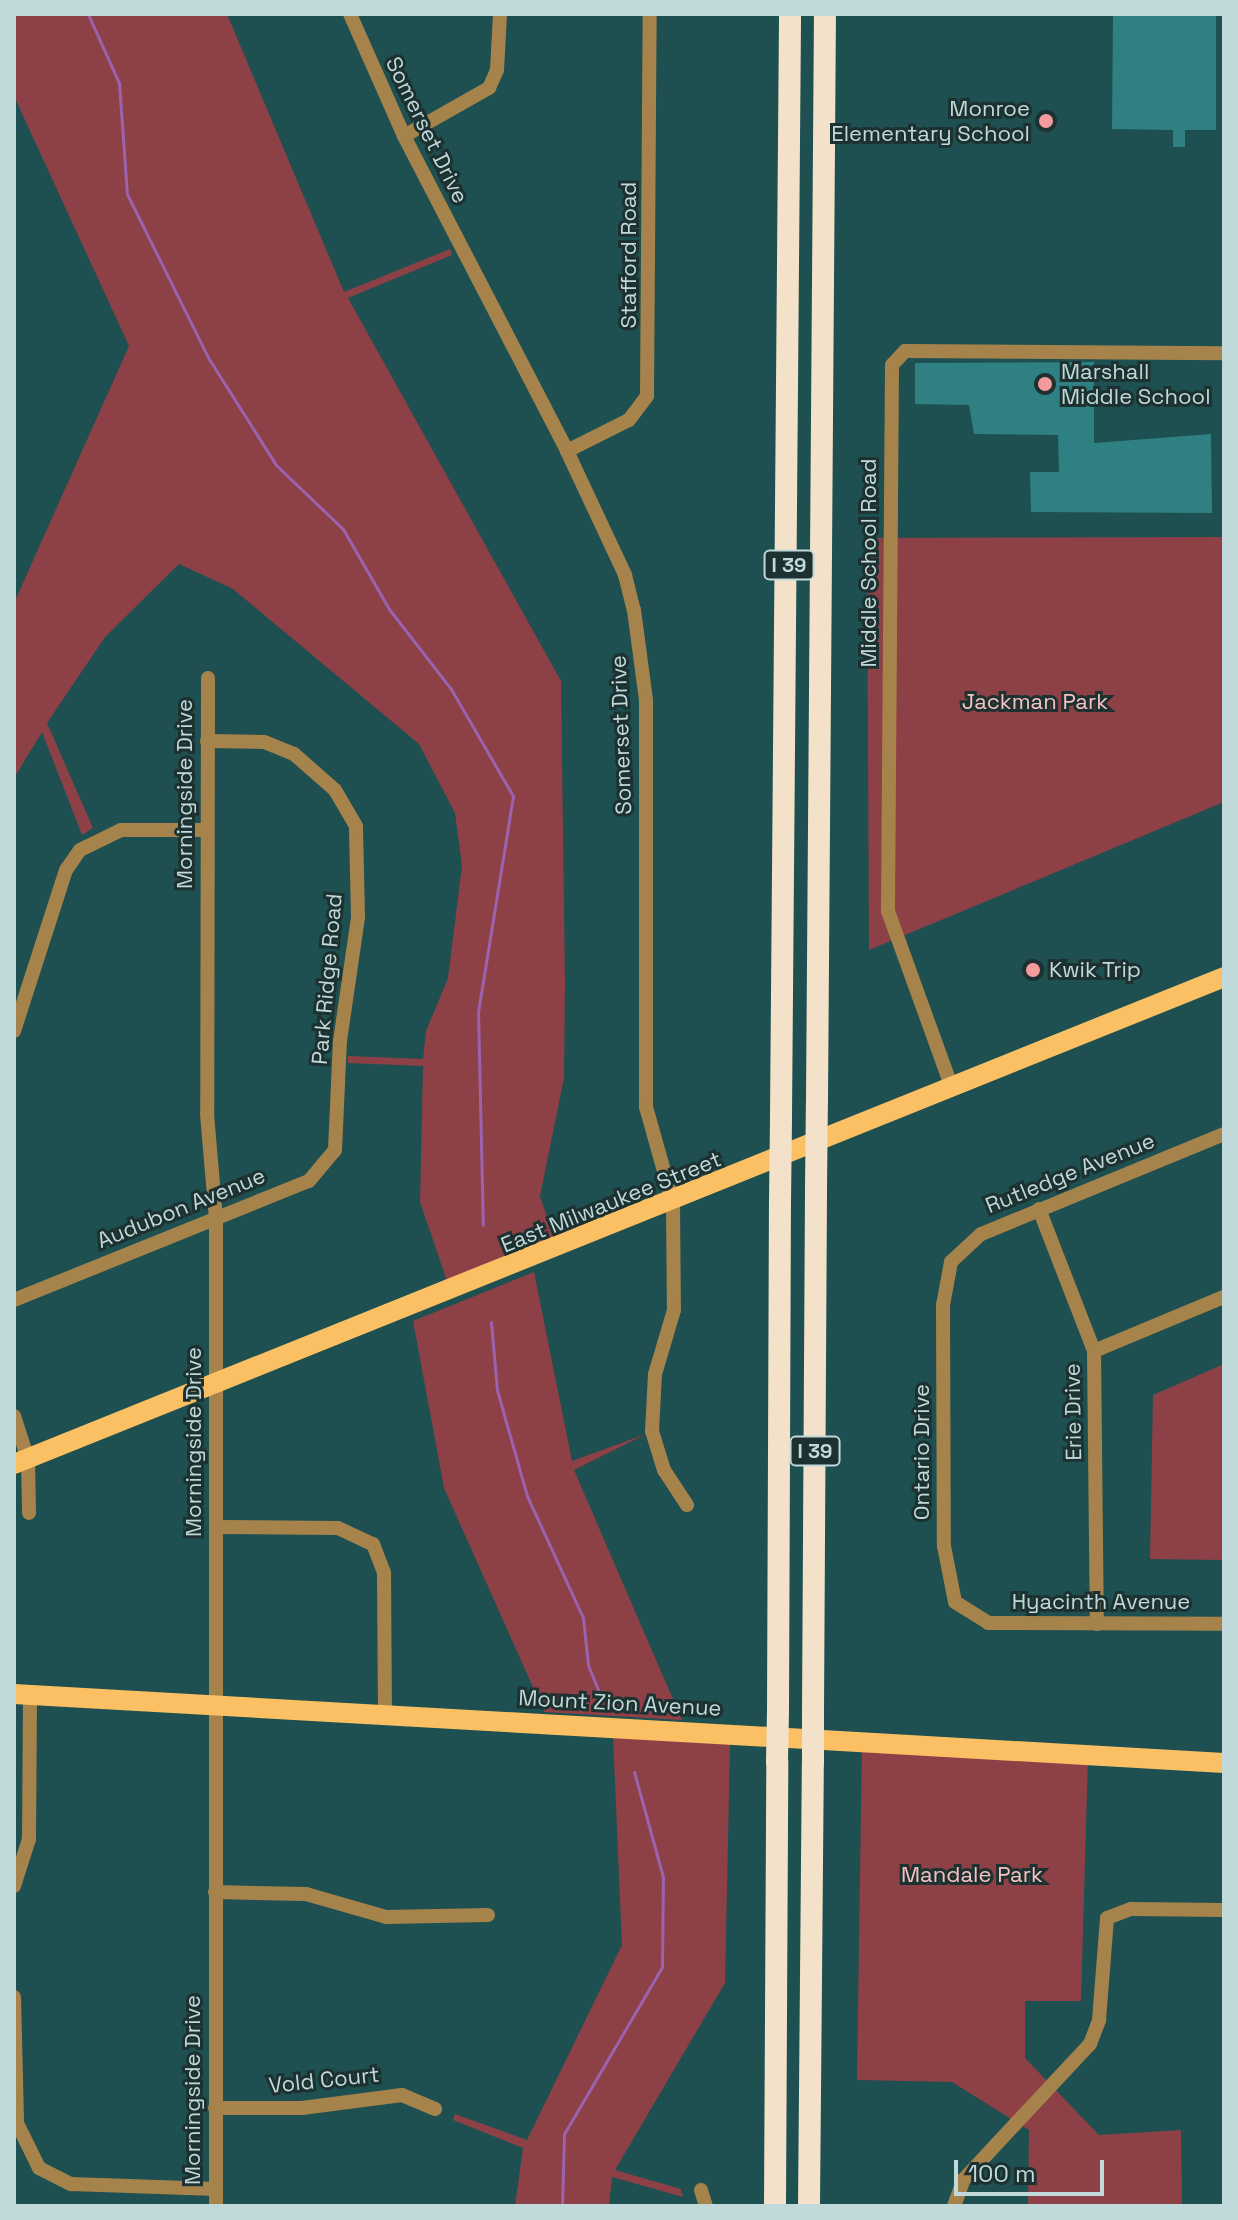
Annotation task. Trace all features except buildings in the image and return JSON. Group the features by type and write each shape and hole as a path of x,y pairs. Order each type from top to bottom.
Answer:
{"highway":[{"name":"I 39","path":"775,2206 790,14"},
{"name":"I 39","path":"809,2206 825,14"}],"main road":[{"name":"East Milwaukee Street","path":"21,1462 215,1382 673,1203 1224,977"},
{"name":"Mount Zion Avenue","path":"22,1694 1224,1763"}],"street":[{"name":"Somerset Drive","path":"350,14 404,136 567,451 625,575 641,651 646,1107 673,1203 674,1310 655,1374 652,1431 664,1470 687,1505"},
{"path":"404,136 489,88 497,70 500,14"},
{"name":"Stafford Road","path":"567,451 629,420 647,396 650,14"},
{"name":"Middle School Road","path":"952,1088 888,911 892,365 905,351 1224,353"},
{"name":"Morningside Drive","path":"208,678 207,1114 216,1218 216,2206"},
{"name":"Park Ridge Road","path":"207,741 264,742 294,754 335,790 356,826 358,917 340,1041 339,1131"},
{"path":"14,1031 66,870 80,850 121,830 206,830"},
{"name":"Audubon Avenue","path":"14,1300 316,1177 331,1158 339,1131"},
{"name":"Rutledge Avenue","path":"947,1271 963,1246 981,1234 1224,1134"},
{"name":"Erie Drive","path":"1039,1209 1094,1351 1097,1624"},
{"name":"Ontario Drive","path":"947,1271 944,1546 955,1602 978,1619"},
{"path":"1094,1351 1224,1297"},
{"path":"14,1416 29,1513"},
{"path":"216,1527 338,1528 373,1544 384,1572 385,1714"},
{"name":"Hyacinth Avenue","path":"978,1619 1097,1624 1224,1624"},
{"path":"14,1886 29,1839 22,1694"},
{"path":"215,1892 306,1894 386,1917 488,1915"},
{"path":"954,2206 964,2179 1090,2044 1099,2020 1103,1929 1111,1914 1224,1910"},
{"path":"14,1997 17,2123 39,2168 71,2184 216,2189"},
{"name":"Vold Court","path":"215,2108 302,2108 402,2095 435,2109"},
{"path":"701,2190 706,2206"}],"green space":[{"path":"14,14 227,14 344,292 450,249 452,255 348,298 561,681 565,983 564,1078 540,1196 554,1238 447,1281 420,1202 423,1066 348,1063 348,1056 423,1059 426,1031 448,978 462,866 455,813 419,744 233,589 179,564 105,637 47,723 93,828 82,835 42,732 14,778 14,603 129,346 14,96"},
{"name":"Jackman Park","path":"1224,537 1224,802 869,950 867,538"},
{"path":"534,1272 572,1461 646,1434 574,1470 682,1720 544,1712 444,1488 413,1321"},
{"path":"1224,1364 1224,1560 1150,1559 1153,1395"},
{"path":"613,1736 730,1744 725,1983 615,2170 681,2189 683,2197 612,2177 609,2206 515,2206 523,2148 453,2120 455,2114 527,2140 622,1945"},
{"name":"Mandale Park","path":"862,1741 1088,1756 1081,2001 1025,2001 1025,2058 1099,2135 1181,2130 1182,2206 1028,2206 1029,2130 952,2082 857,2080"}],"waterway":[{"path":"88,14 119,83 127,194 209,359 276,465 343,529 389,609 451,689 513,796 478,1011 483,1225"},
{"path":"491,1322 497,1390 527,1496 583,1618 588,1665 600,1695"},
{"path":"562,2206 564,2134 662,1967 663,1877 634,1772"}],"place":[{"name":"Monroe Elementary School","path":"1046,121"},
{"name":"Marshall Middle School","path":"1045,384"},
{"name":"Kwik Trip","path":"1033,970"}]}
